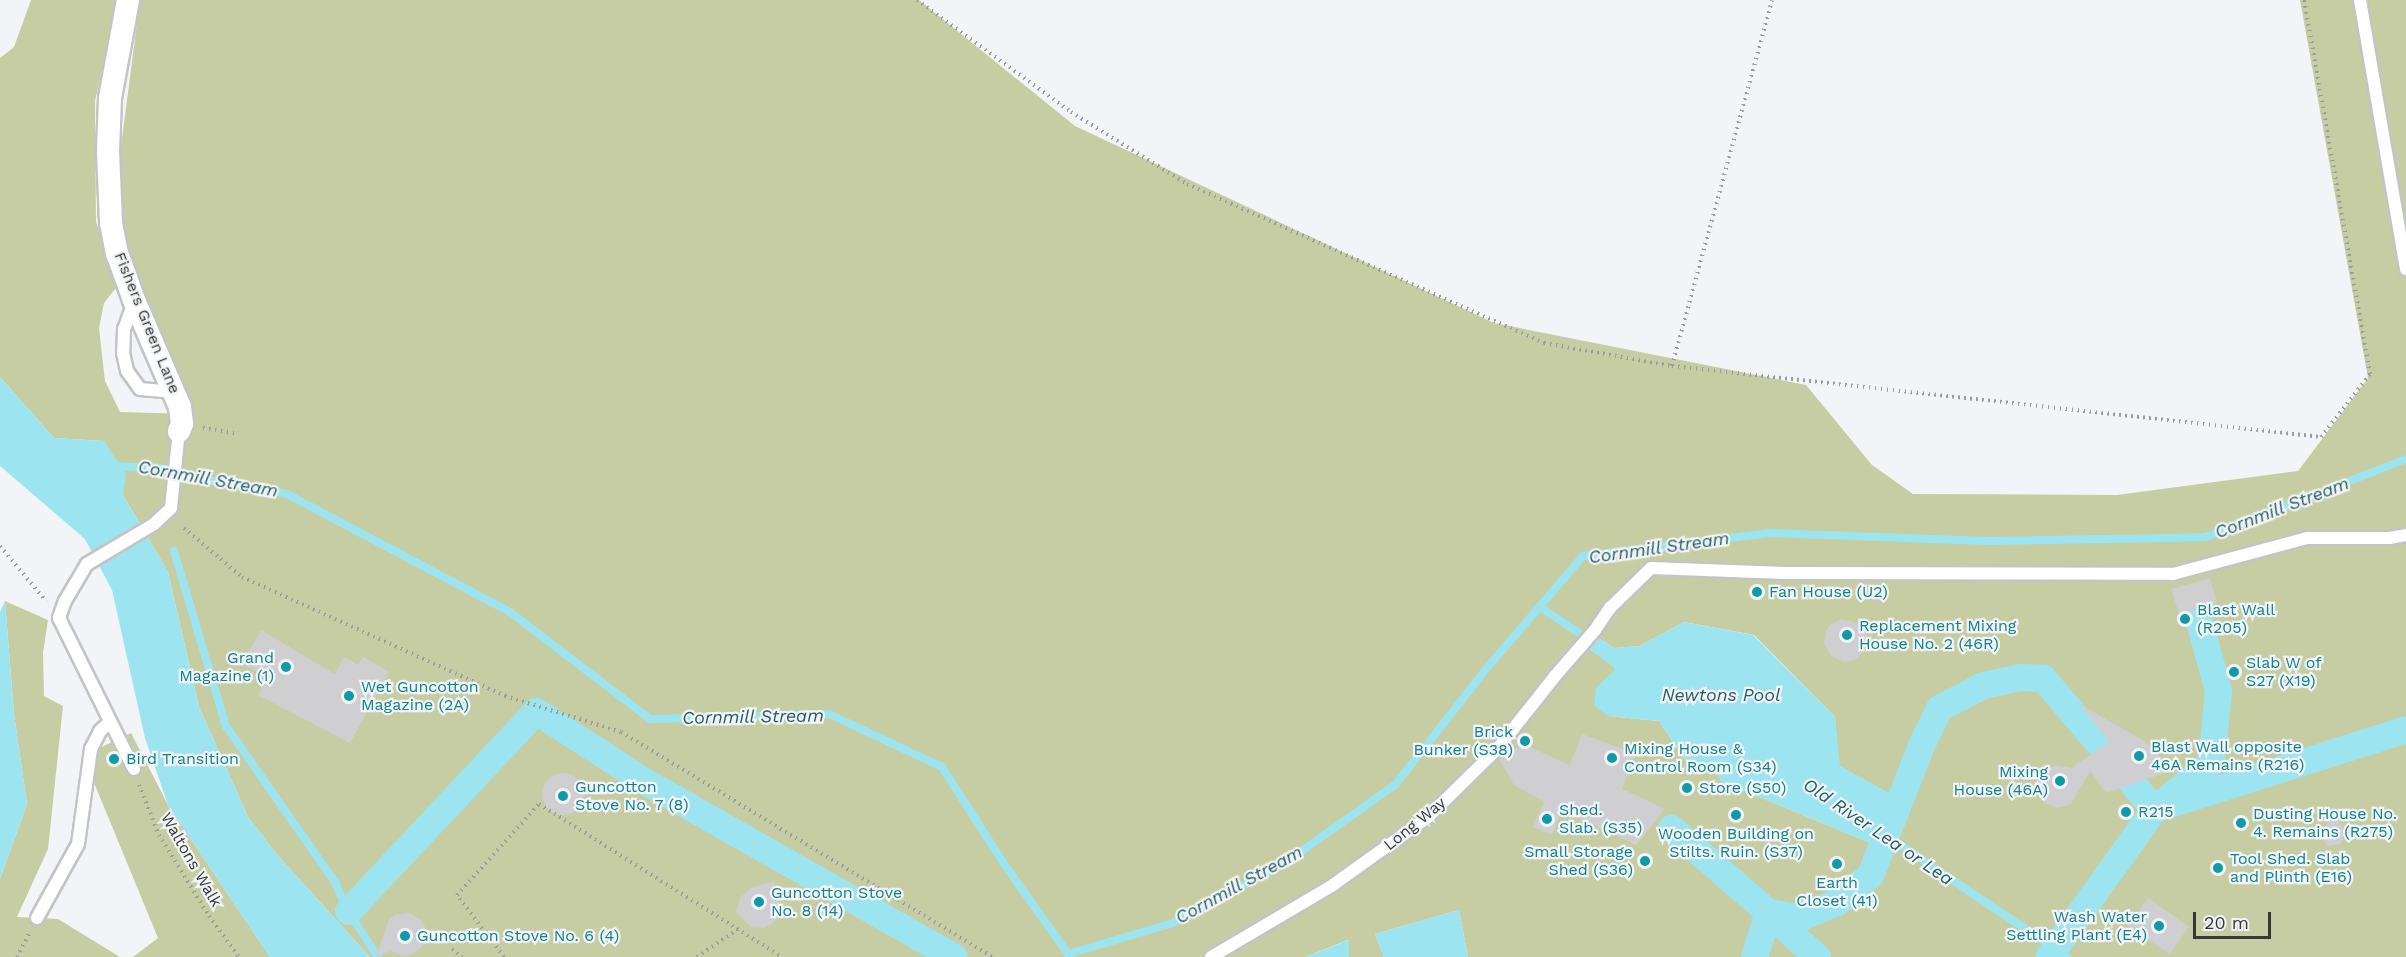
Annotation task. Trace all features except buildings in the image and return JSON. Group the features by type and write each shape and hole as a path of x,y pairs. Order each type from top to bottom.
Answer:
{"street":[{"name":"Fishers Green Lane","path":"128,0 110,98 108,151 111,223 117,253 134,300 175,392 180,407 180,427"}],"lane":[{"path":"2360,0 2406,269"},
{"path":"134,300 124,329 123,353 127,371 140,389 175,392"},
{"path":"134,769 59,618 76,581 87,564 163,518 171,508 180,427"},
{"name":"Long Way","path":"1211,957 1333,885 1428,817 1498,748 1554,676 1595,630 1610,608 1651,567 1785,573 2173,574 2307,538 2389,538 2406,535"},
{"path":"37,918 78,844 91,749 100,731 110,722"}],"path":[{"path":"917,0 1071,112 1187,184 1544,343 1672,366 2321,437 2370,374 2304,0"},
{"path":"1672,366 1772,0"},
{"path":"180,427 236,433"},
{"path":"184,528 242,577 505,696 621,732 992,957"},
{"path":"0,546 59,618"},
{"name":"Waltons Walk","path":"134,769 159,835 209,916 239,957"},
{"path":"504,957 457,895 539,804 782,957"},
{"path":"17,957 37,918"},
{"path":"697,957 738,929"},
{"path":"452,949 462,957"}],"green space":[{"path":"31,0 118,0 95,101 96,222 119,284 104,303 99,328 105,381 120,412 189,414 134,272 119,225 120,154 140,0 919,0 1075,126 1494,323 1806,385 1872,465 1913,494 2117,495 2298,471 2368,378 2300,0 2406,0 2406,957 1468,957 1459,910 1375,934 1384,957 1349,957 1348,940 1305,957 370,957 279,857 248,817 199,707 168,572 123,495 104,441 54,438 0,377 0,58 14,47","holes":["1684,622 1754,635 1835,717 1839,766 1897,798 1873,844 1721,781 1712,761 1692,770 1659,721 1608,716 1616,669 1595,636 1614,648 1640,646"]},
{"path":"5,601 48,620 43,653 44,696 63,706 48,849 17,917 58,919 120,957 0,957 0,879 27,804 14,714"},
{"path":"131,733 168,805 270,957 133,957 158,938 83,756"}],"water":[{"path":"0,377 54,438 104,441 126,474 123,495 168,572 199,707 248,817 279,857 370,957 270,957 168,805 145,738 112,590 85,539 0,466"},
{"path":"5,601 14,714 27,804 0,879 0,612"},
{"name":"Newtons Pool","path":"1684,622 1753,635 1835,717 1840,766 1898,798 1873,844 1721,781 1712,761 1692,770 1659,721 1608,716 1594,705 1596,688 1616,669 1586,647 1595,636 1614,648 1640,646"},
{"path":"1459,910 1468,957 1384,957 1375,934"},
{"path":"1349,940 1349,957 1305,957"}],"waterway":[{"name":"Cornmill Stream","path":"111,466 159,468 208,480 287,494 510,612 650,719 829,714 942,767 1002,861 1068,954 1173,923 1282,865 1396,784 1487,668 1583,556 1769,533 1987,541 2206,537 2406,459"},
{"path":"174,551 226,726 335,882 348,911 378,957"},
{"name":"Old River Lea or Lea","path":"1540,607 1591,641"},
{"path":"2196,610 2218,691 2211,762 2154,809 2406,729"},
{"path":"1768,912 1801,917 1837,902 1870,875 1922,743 1939,708 1983,685 2020,677 2043,678 2154,809 2048,957"},
{"path":"348,911 536,711 639,778 954,957"},
{"name":"Old River Lea or Lea","path":"1872,826 2067,957"},
{"path":"1671,828 1768,912 1754,957"},
{"path":"1768,912 1817,957"}],"place":[{"name":"Fan House (U2)","path":"1757,592"},
{"name":"Blast Wall (R205)","path":"2185,619"},
{"name":"Replacement Mixing House No. 2 (46R)","path":"1847,635"},
{"name":"Grand Magazine (1)","path":"286,667"},
{"name":"Slab W of S27 (X19)","path":"2234,672"},
{"name":"Wet Guncotton Magazine (2A)","path":"349,696"},
{"name":"Brick Bunker (S38)","path":"1525,741"},
{"name":"Blast Wall opposite 46A Remains (R216)","path":"2139,756"},
{"name":"Mixing House & Control Room (S34)","path":"1612,758"},
{"name":"Bird Transition","path":"114,759"},
{"name":"Mixing House (46A)","path":"2060,781"},
{"name":"Store (S50)","path":"1687,788"},
{"name":"Guncotton Stove No. 7 (8)","path":"563,796"},
{"name":"R215","path":"2126,812"},
{"name":"Wooden Building on Stilts. Ruin. (S37)","path":"1736,815"},
{"name":"Shed. Slab. (S35)","path":"1547,819"},
{"name":"Dusting House No. 4. Remains (R275)","path":"2241,823"},
{"name":"Small Storage Shed (S36)","path":"1645,861"},
{"name":"Earth Closet (41)","path":"1837,864"},
{"name":"Tool Shed. Slab and Plinth (E16)","path":"2218,868"},
{"name":"Guncotton Stove No. 8 (14)","path":"759,902"},
{"name":"Wash Water Settling Plant (E4)","path":"2159,926"},
{"name":"Guncotton Stove No. 6 (4)","path":"405,936"}]}
